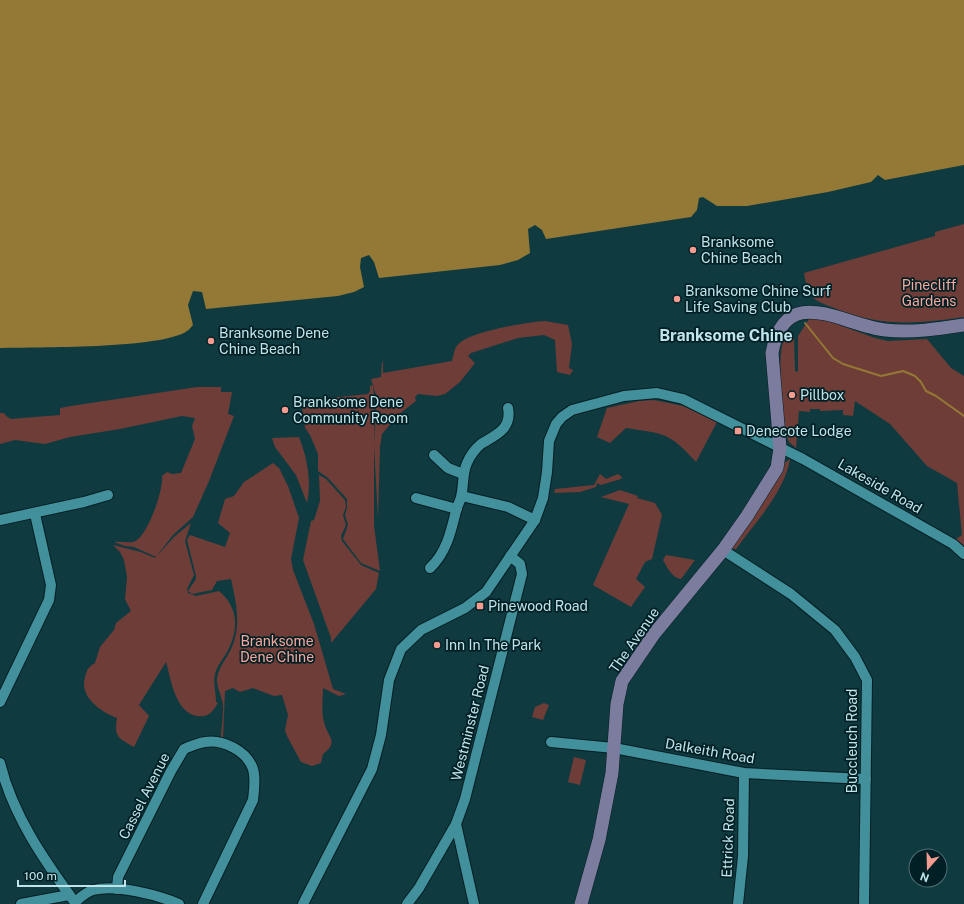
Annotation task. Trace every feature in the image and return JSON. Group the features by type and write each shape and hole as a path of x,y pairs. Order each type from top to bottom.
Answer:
{"main road":[{"name":"The Avenue","path":"581,904 599,840 614,748 617,704 622,681 654,634 723,550 773,476 779,460 780,448 772,353 781,327 790,319 799,314 814,311 824,312 869,327 886,330 923,331 964,325"}],"street":[{"path":"303,904 372,769 381,734 389,680 401,649 407,641 421,630 465,608 486,592 535,520 543,498 551,432 562,417 572,410 624,396 657,393 694,404 780,448"},
{"path":"430,568 437,562 445,549 453,530 457,509 462,496 463,474 467,463 474,451 481,444 496,436 505,427 509,416 508,408"},
{"name":"Lakeside Road","path":"780,448 803,459 906,516 953,544 964,554"},
{"path":"434,455 448,468 463,474"},
{"path":"0,520 35,514 108,495"},
{"path":"462,496 508,507 535,520"},
{"path":"416,498 457,509"},
{"path":"0,702 49,600 51,585 35,514"},
{"name":"Buccleuch Road","path":"723,550 791,594 835,630 855,657 867,680 864,904"},
{"name":"Westminster Road","path":"407,904 419,888 456,824 465,798 522,574 520,564 510,556"},
{"name":"Cassel Avenue","path":"117,889 118,877 171,771 184,749 206,742 225,743 241,752 253,768 255,784 253,800 203,904"},
{"name":"Dalkeith Road","path":"551,742 614,748 744,773 866,779"},
{"path":"0,763 1,774 11,799 34,844 73,900"},
{"name":"Ettrick Road","path":"738,904 743,856 744,773"},
{"path":"456,824 474,904"},
{"path":"21,904 73,900 94,890 117,889 166,899 180,904"}],"green space":[{"name":"Pinecliff Gardens","path":"964,224 964,317 914,322 883,321 851,314 827,306 814,299 809,292 804,273 935,236 935,232"},
{"path":"820,318 875,338 888,341 927,339 951,368 964,376 964,546 956,539 962,535 957,483 927,466 890,424 855,401 853,416 843,415 843,410 820,411 820,409 810,409 810,412 799,411 796,448 789,442 786,434 780,367 783,341 787,333 791,331 794,336 795,371 798,372 798,336 809,319"},
{"path":"545,321 568,325 572,344 569,368 573,370 570,375 557,372 555,340 544,335 518,338 471,353 468,356 475,363 460,382 445,394 437,396 418,394 415,397 416,401 398,415 382,434 380,447 378,519 374,445 376,395 371,379 381,377 382,362 383,373 452,361 457,346 468,338 502,328"},
{"path":"370,385 373,386 374,395 374,526 380,571 361,563 343,539 348,525 345,515 347,499 328,478 318,471 318,454 310,435 305,428 302,407 308,405 310,400 368,394 370,391"},
{"path":"197,387 221,387 221,392 232,392 228,414 234,416 209,481 193,517 173,535 156,557 134,547 125,546 114,542 133,542 144,532 154,513 162,482 162,476 167,472 172,474 181,473 195,439 192,426 195,418 182,416 120,429 70,437 45,444 15,440 0,444 0,413 4,413 11,419 60,415 60,408"},
{"path":"654,400 683,406 717,422 696,462 679,445 666,436 658,433 626,428 610,443 597,437 607,408 639,401"},
{"path":"299,437 309,478 307,503 296,475 275,447 272,438"},
{"path":"790,459 787,471 776,495 736,549 731,549 782,465"},
{"name":"Branksome Dene Chine","path":"273,463 279,468 288,486 299,518 291,559 293,570 314,624 333,689 346,694 339,696 323,688 323,718 332,742 328,750 323,754 321,763 312,766 301,762 287,736 285,730 288,715 282,695 274,696 253,688 240,692 233,688 225,691 223,737 221,737 223,703 217,679 219,671 234,640 237,623 236,605 231,579 217,581 212,590 192,594 188,591 196,579 187,540 190,535 225,547 230,533 218,523 225,499 234,496 244,482"},
{"path":"600,474 606,479 618,474 622,477 621,479 601,485 597,483 596,487 580,492 554,493 555,489 594,485"},
{"path":"319,475 326,479 345,500 346,507 343,515 346,525 341,536 342,541 361,565 379,573 376,589 331,643 331,638 303,560 311,521 314,520 320,501"},
{"path":"620,490 638,496 637,498 655,503 662,515 652,559 645,562 636,579 645,587 631,607 593,585 629,504 601,497"},
{"path":"191,523 185,541 194,575 187,589 188,593 196,596 219,591 230,605 235,620 234,636 214,677 216,702 218,703 208,715 197,716 190,713 179,702 175,694 166,662 139,705 149,716 134,747 118,736 116,729 117,718 104,712 93,703 85,691 84,684 87,671 95,663 100,647 114,630 116,623 131,611 125,599 127,577 124,560 120,552 113,545 141,552 155,558 175,536"},
{"path":"666,555 695,560 681,579 675,577 668,569 663,560"},
{"path":"544,703 549,705 543,720 532,717 535,707"},
{"path":"574,757 586,760 580,785 568,782"}],"shaded area":[{"path":"0,0 964,0 964,165 885,180 878,175 871,182 828,192 747,206 717,206 703,197 699,198 697,210 691,217 546,239 542,230 535,225 528,229 530,253 518,260 500,265 379,278 374,262 369,255 361,258 360,267 364,287 354,292 338,296 206,309 202,292 193,291 188,305 193,325 187,331 173,337 152,341 97,346 0,348"}],"waterway":[{"path":"805,323 833,358 843,364 881,376 903,371 915,376 921,382 926,391 936,396 964,416"}],"place":[{"name":"Branksome Chine Beach","path":"693,250"},
{"name":"Branksome Chine Surf Life Saving Club","path":"677,299"},
{"name":"Branksome Dene Chine Beach","path":"211,341"},
{"name":"Pillbox","path":"792,395"},
{"name":"Branksome Dene Community Room","path":"285,410"},
{"name":"Denecote Lodge","path":"738,431"},
{"name":"Pinewood Road","path":"480,606"},
{"name":"Inn In The Park","path":"437,645"}],"district":[{"name":"Branksome Chine","path":"726,335"}]}
